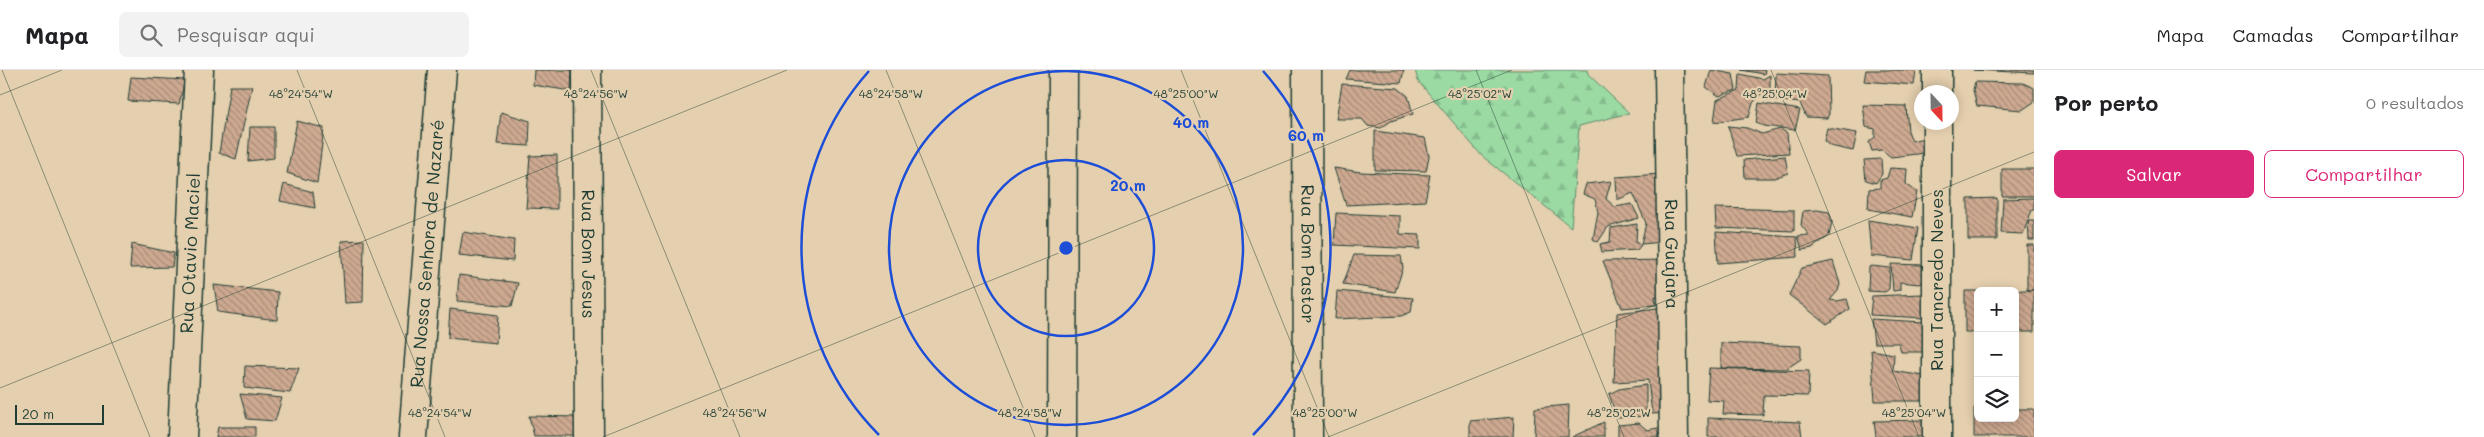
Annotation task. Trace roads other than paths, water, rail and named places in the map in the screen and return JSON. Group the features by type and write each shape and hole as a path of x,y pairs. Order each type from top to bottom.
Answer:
{"street":[{"name":"Rua Otavio Maciel","path":"182,437 198,70"},
{"name":"Rua Nossa Senhora de Nazaré","path":"413,437 442,70"},
{"name":"Rua Bom Jesus","path":"587,70 589,437"},
{"path":"1062,437 1063,70"},
{"name":"Rua Bom Pastor","path":"1306,70 1308,437"},
{"name":"Rua Guajara","path":"1669,70 1674,437"},
{"path":"1937,70 1937,85"},
{"name":"Rua Tancredo Neves","path":"1937,130 1937,437"}]}
